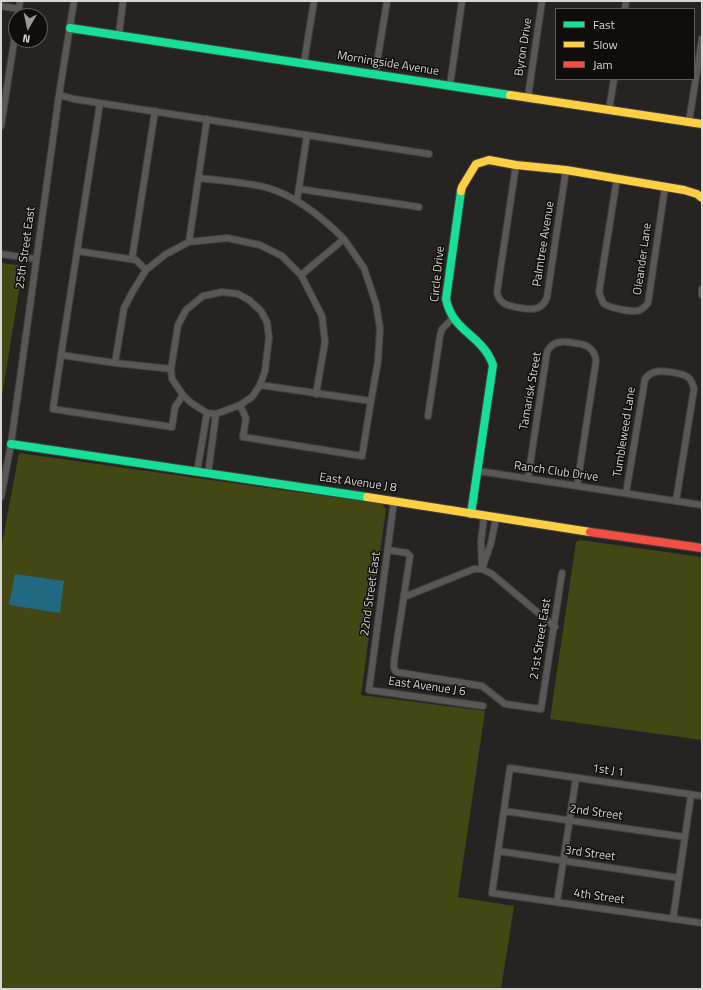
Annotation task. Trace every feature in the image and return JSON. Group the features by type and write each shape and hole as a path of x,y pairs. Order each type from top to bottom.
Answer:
{"street":[{"name":"25th Street East","path":"1,497 11,444 59,95 74,1"},
{"path":"119,34 123,1"},
{"path":"304,63 314,1"},
{"path":"375,74 387,1"},
{"path":"450,85 462,1"},
{"name":"Byron Drive","path":"528,97 542,1"},
{"path":"1,6 13,8"},
{"name":"Morningside Avenue","path":"70,28 119,34 702,124"},
{"path":"689,122 702,39"},
{"path":"1,126 13,48"},
{"path":"609,110 614,80"},
{"path":"59,95 74,99 429,154"},
{"path":"100,103 52,409 172,427 175,407 183,395"},
{"path":"132,259 155,111"},
{"path":"189,242 208,119"},
{"path":"297,201 307,135"},
{"name":"Circle Drive","path":"452,319 447,307 446,294 462,187 476,164 489,160 516,165"},
{"path":"516,165 566,170 617,178 684,190 697,194 702,198"},
{"name":"Palmtree Avenue","path":"516,165 497,292 499,299 507,306 531,310 541,306 546,299 566,170"},
{"path":"199,178 269,188 297,201 326,222 344,239 364,268 376,304 380,328 378,361 370,401 362,456 243,437 246,418 240,405"},
{"name":"Oleander Lane","path":"617,178 599,292 603,302 612,307 636,311 642,309 648,303 665,187"},
{"path":"299,189 419,207"},
{"path":"115,363 124,308 146,270 166,254 189,242 227,238 260,245 282,256 301,275 322,316 325,342 316,394"},
{"path":"301,275 344,239"},
{"path":"77,251 136,260 146,270"},
{"path":"1,254 36,259"},
{"path":"702,289 702,295"},
{"path":"222,292 238,294 249,300 261,311 267,322 270,337 260,385 252,397 240,405 216,414 207,413 190,402 183,395 172,379 171,369 178,325 186,310 203,296 222,292"},
{"path":"428,416 440,336 442,330 452,319 487,350 493,365 471,514"},
{"name":"Tamarisk Street","path":"528,478 547,352 551,345 557,342 564,341 584,344 591,348 595,354 596,361 577,486"},
{"path":"61,354 115,363 171,369"},
{"name":"Tumbleweed Lane","path":"626,493 645,379 650,374 657,371 680,374 689,378 694,389 676,501"},
{"path":"260,385 370,401"},
{"path":"197,472 207,413"},
{"path":"208,474 216,414"},
{"name":"East Avenue J 8","path":"11,444 702,548"},
{"name":"Ranch Club Drive","path":"478,471 702,505"},
{"name":"22nd Street East","path":"369,690 394,501"},
{"path":"482,569 481,542 484,516"},
{"path":"482,569 491,543 496,518"},
{"path":"388,550 407,552 410,556 404,597"},
{"path":"404,597 474,569 482,569 492,574 555,628"},
{"name":"21st Street East","path":"404,597 394,661 394,668 396,672 482,686 505,704 542,709 562,573"},
{"name":"East Avenue J 6","path":"369,690 483,706"},
{"name":"1st J 1","path":"504,811 510,768 702,796"},
{"path":"557,902 576,778"},
{"path":"673,919 691,795"},
{"path":"498,851 504,811"},
{"name":"2nd Street","path":"504,811 685,837"},
{"name":"3rd Street","path":"498,851 679,878"},
{"name":"4th Street","path":"498,851 492,892 702,923"}],"green space":[{"path":"1,263 23,266 1,402"},
{"path":"19,453 382,504 386,509 361,695 485,711 458,897 514,906 501,989 1,989 1,549"},
{"path":"580,540 702,557 702,740 550,719 576,542"}],"water":[{"path":"15,574 64,581 60,613 9,605"}],"traffic: fast":[{"path":"70,28 510,95"},
{"path":"461,191 446,299 455,319 461,327 482,346 493,365 471,514"},
{"path":"11,444 367,497"}],"traffic: slow":[{"path":"510,95 702,124"},
{"path":"461,191 476,164 489,160 516,165 566,170 684,190 697,194 702,198"},
{"path":"367,497 590,532"}],"traffic: jam":[{"path":"590,532 702,548"}]}
